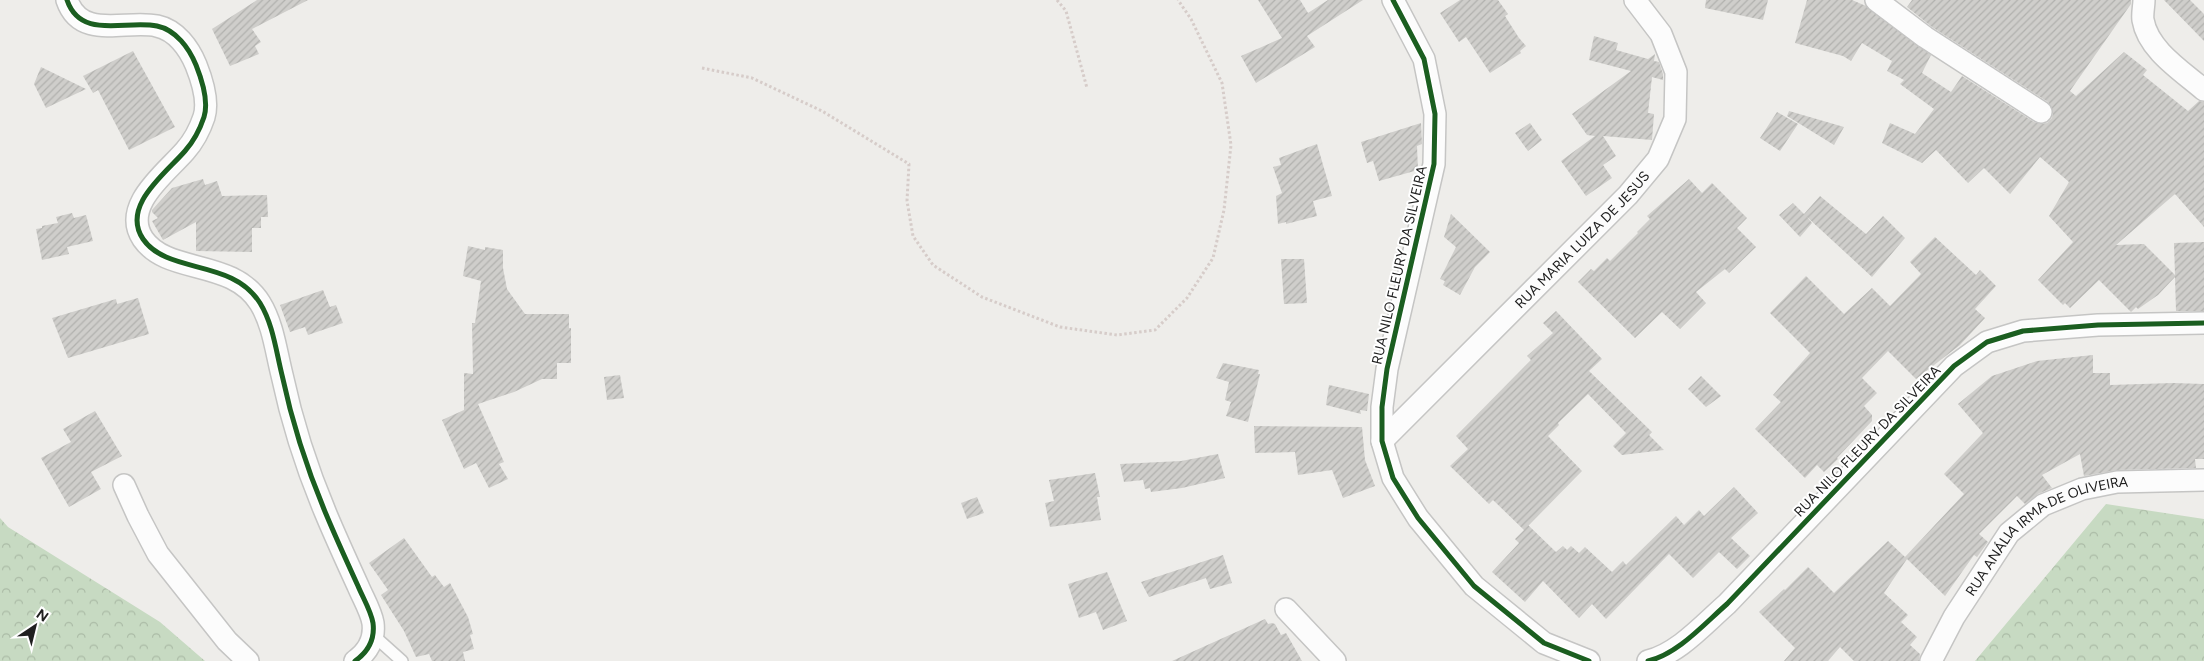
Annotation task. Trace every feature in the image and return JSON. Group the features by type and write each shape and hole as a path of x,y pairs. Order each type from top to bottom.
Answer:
{"street":[{"path":"67,0 68,5 82,20 93,25 158,26 173,34 185,45 196,64 203,86 204,115 186,151 156,182 146,197 136,217 139,231 150,247 178,261 226,274 248,289 260,303 270,323 298,437 326,514 373,623 370,645 363,655 355,661"},
{"name":"RUA NILO FLEURY DA SILVEIRA","path":"1393,0 1424,59 1436,114 1434,164 1387,370 1382,407 1382,441 1393,478 1418,518 1474,586 1544,643 1589,661"},
{"name":"RUA MARIA LUIZA DE JESUS","path":"1382,441 1628,195 1658,159 1675,119 1676,72 1661,34 1635,0"},
{"path":"1876,0 1925,37 2041,112"},
{"path":"2144,0 2143,19 2150,39 2169,61 2204,90"},
{"name":"RUA NILO FLEURY DA SILVEIRA","path":"1648,661 1657,659 1686,639 1727,604 1954,366 1987,342 2023,331 2098,325 2204,323"},
{"name":"RUA ANÁLIA IRMA DE OLIVEIRA","path":"1931,661 1954,617 2009,533 2043,505 2082,489 2118,482 2204,480"},
{"path":"124,485 158,554 227,641 248,661"},
{"path":"1286,609 1335,661"}],"lane":[{"path":"372,635 402,661"}],"path":[{"path":"1057,0 1066,11 1087,88"},
{"path":"702,68 752,78 761,82 822,111 909,164 907,201 913,236 933,265 982,297 1060,327 1117,335 1155,330 1187,298 1213,258 1224,210 1232,144 1222,83 1191,19 1178,0"}],"green space":[{"path":"2106,504 2204,519 2204,661 1975,661"},
{"path":"0,518 8,527 160,622 205,661 0,661"}],"building":[{"path":"257,0 308,0 252,29 261,42 255,46 259,54 230,66 212,29"},
{"path":"1258,0 1300,0 1308,13 1328,0 1363,0 1307,36 1315,47 1256,83 1241,56 1282,38"},
{"path":"1460,0 1498,0 1508,14 1505,16 1526,46 1520,51 1521,53 1490,73 1466,37 1459,42 1440,13"},
{"path":"1706,0 1768,0 1763,20 1705,8"},
{"path":"1807,0 1852,0 1866,6 1931,55 1922,73 1951,92 1962,76 2034,122 2041,124 2047,123 2052,118 2053,112 2048,102 1932,27 1907,7 1912,0 2131,0 2131,4 2070,91 2076,96 2124,52 2147,70 2143,75 2188,111 2199,101 2204,102 2204,227 2175,194 2116,245 2144,244 2175,275 2174,243 2204,242 2204,311 2176,311 2175,277 2158,295 2138,309 2136,307 2131,312 2099,280 2070,308 2065,303 2063,305 2038,280 2073,242 2049,216 2069,182 2040,157 2010,194 1984,168 1968,183 1936,150 1922,163 1882,143 1890,123 1915,134 1934,109 1900,84 1904,80 1887,71 1892,61 1862,43 1851,61 1843,56 1795,43"},
{"path":"2164,0 2190,0 2204,14 2204,41"},
{"path":"1594,36 1618,43 1616,50 1648,59 1655,54 1654,61 1659,62 1663,80 1652,77 1648,113 1654,114 1652,140 1603,136 1616,156 1603,165 1612,178 1586,196 1561,161 1595,136 1587,135 1572,114 1631,71 1589,60"},
{"path":"133,51 175,127 129,150 98,90 93,93 83,76"},
{"path":"41,67 86,89 46,108 34,84"},
{"path":"1789,111 1844,127 1834,145 1787,116"},
{"path":"1777,112 1798,124 1780,151 1760,138"},
{"path":"1421,123 1422,144 1417,146 1418,170 1379,181 1373,161 1367,163 1361,142"},
{"path":"1530,123 1542,140 1528,151 1515,133"},
{"path":"1317,144 1332,196 1313,201 1317,216 1286,224 1286,222 1278,224 1276,196 1282,193 1273,167 1281,165 1279,158"},
{"path":"203,179 205,185 217,181 222,196 267,195 268,217 261,217 261,228 252,228 252,252 196,251 196,222 163,240 152,221 158,218 152,210 172,188"},
{"path":"1689,179 1702,193 1712,183 1747,218 1737,228 1756,247 1729,273 1725,269 1696,292 1706,303 1680,329 1662,312 1635,338 1578,282 1591,269 1594,271 1607,258 1610,261 1650,219 1647,216"},
{"path":"1820,196 1866,234 1883,216 1905,238 1872,277 1807,217 1812,223 1800,237 1779,215 1793,203 1804,214"},
{"path":"72,213 74,218 86,215 93,241 67,247 69,254 42,260 36,229 58,223 56,217"},
{"path":"1451,214 1490,252 1475,267 1460,295 1443,285 1445,281 1440,279 1456,247 1444,237"},
{"path":"1935,237 1976,275 1980,270 1996,286 1975,309 1985,318 1960,345 1916,379 1888,351 1862,378 1877,393 1864,406 1872,415 1872,421 1824,472 1817,465 1805,478 1755,429 1781,402 1773,395 1810,353 1770,313 1806,276 1844,314 1872,288 1890,306 1921,274 1910,262"},
{"path":"468,246 485,250 485,247 503,250 503,268 507,289 525,314 569,314 569,328 571,328 571,363 557,363 557,379 542,379 514,392 478,404 504,462 499,464 508,479 489,488 476,463 464,469 442,420 464,410 464,373 473,374 472,323 475,323 481,281 463,276"},
{"path":"1281,259 1304,259 1307,303 1284,304"},
{"path":"323,290 330,307 336,305 343,323 308,335 305,327 290,332 280,305"},
{"path":"138,298 149,334 68,358 52,318 116,299 117,304"},
{"path":"1556,311 1602,359 1589,371 1652,432 1649,435 1664,450 1622,455 1613,446 1626,433 1588,394 1558,423 1559,425 1548,436 1582,471 1528,525 1556,552 1563,546 1567,550 1571,546 1579,553 1585,547 1612,572 1623,561 1626,565 1676,516 1684,525 1699,510 1704,516 1734,487 1758,513 1731,538 1750,556 1737,569 1719,552 1693,578 1669,554 1606,619 1592,604 1579,618 1543,581 1525,602 1492,572 1519,543 1515,539 1524,530 1493,500 1489,504 1450,466 1468,449 1456,436 1531,360 1527,356 1553,333 1543,323"},
{"path":"2093,355 2093,373 2110,373 2110,385 2204,384 2204,459 2195,459 2196,468 2117,470 2084,476 2080,454 2042,475 2052,488 2038,494 2025,504 2017,496 1979,534 1988,542 1977,557 1974,555 1945,596 1907,559 1884,593 1908,615 1901,622 1917,637 1910,645 1920,654 1919,661 1854,661 1840,647 1828,661 1784,661 1795,648 1759,612 1808,567 1834,593 1888,541 1905,557 1964,494 1944,474 1983,433 1958,404 1992,376 2037,361"},
{"path":"1223,363 1259,370 1258,374 1260,374 1248,422 1226,416 1231,402 1225,400 1229,382 1216,378"},
{"path":"620,375 624,398 607,400 604,377"},
{"path":"1701,376 1721,396 1706,407 1688,389"},
{"path":"1329,385 1369,394 1367,411 1360,410 1361,414 1326,405"},
{"path":"95,411 122,456 91,472 101,489 69,507 41,458 71,442 63,429"},
{"path":"1254,426 1362,427 1365,460 1375,486 1343,498 1332,470 1298,475 1295,452 1255,453"},
{"path":"1218,454 1225,478 1182,488 1151,492 1150,488 1145,489 1143,480 1124,482 1120,464 1181,461"},
{"path":"1095,473 1100,497 1097,497 1101,520 1050,527 1045,503 1054,501 1049,480"},
{"path":"977,497 984,513 967,519 961,503"},
{"path":"404,538 432,577 435,575 444,587 450,583 468,617 473,634 470,635 474,649 463,652 465,661 432,661 429,654 416,657 404,631 381,595 388,590 369,563"},
{"path":"1223,555 1232,583 1210,589 1206,578 1149,597 1141,582"},
{"path":"1107,572 1127,621 1103,630 1096,612 1079,618 1068,584"},
{"path":"1265,619 1268,624 1275,624 1281,635 1286,633 1302,661 1172,661"}],"cycle path":[{"path":"67,0 74,13 83,20 94,24 106,26 157,26 170,31 190,52 196,65 206,104 202,122 188,147 148,191 137,215 138,227 143,239 154,250 168,258 217,272 233,279 248,289 260,303 271,329 290,410 306,463 326,514 372,618 372,640 364,654 355,661"},
{"path":"1393,0 1424,59 1435,114 1434,164 1387,369 1382,407 1382,441 1393,478 1418,518 1474,586 1544,643 1589,661"},
{"path":"1648,661 1670,652 1680,645 1727,604 1954,366 1987,342 2023,331 2098,325 2204,323"}]}
